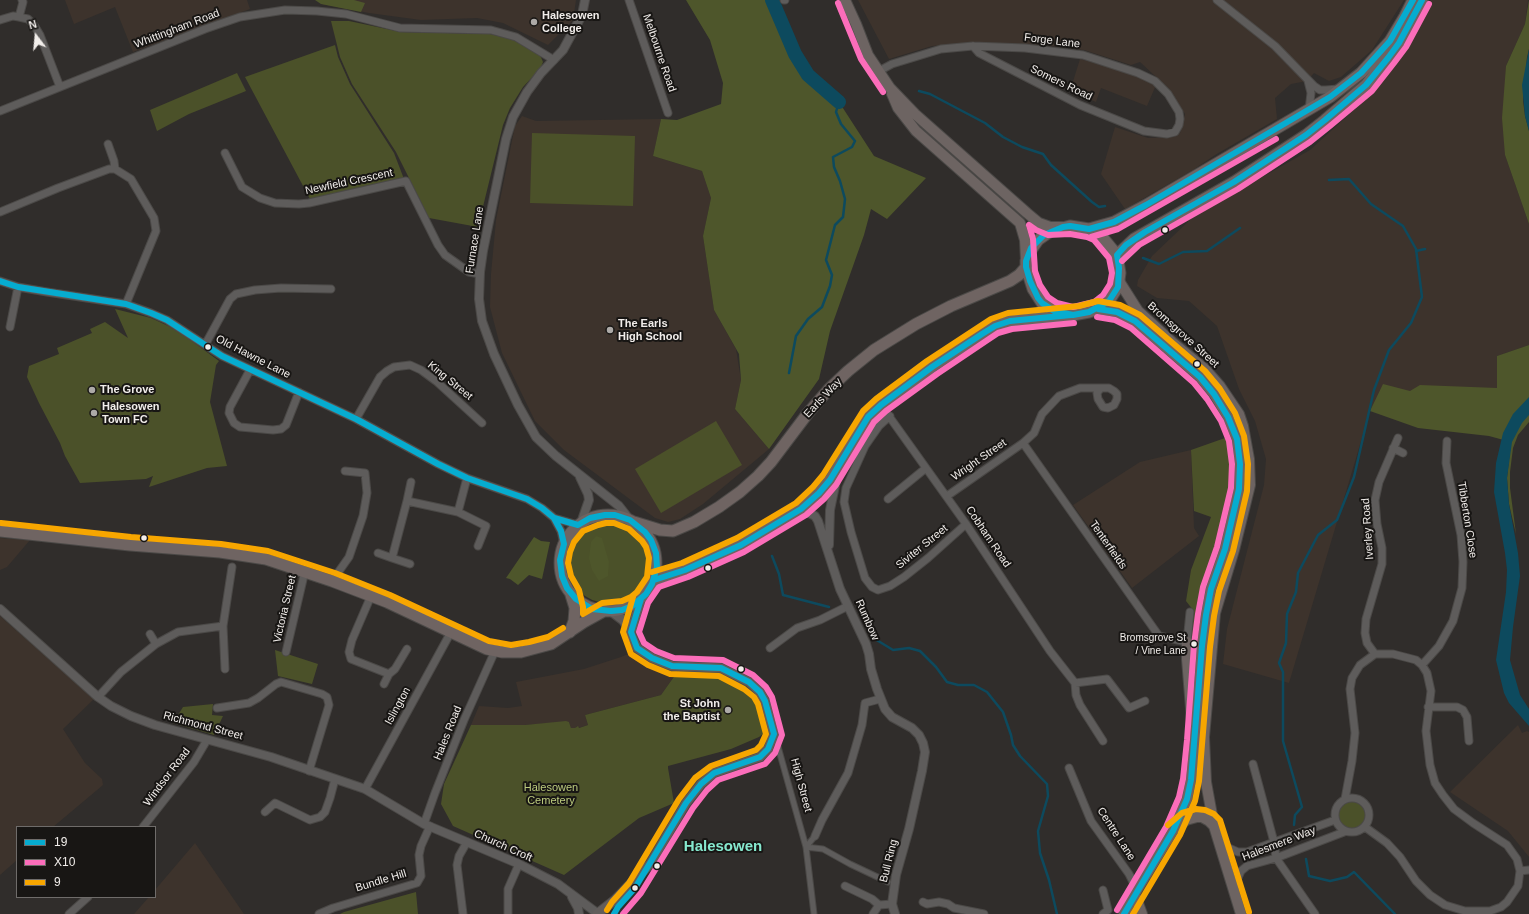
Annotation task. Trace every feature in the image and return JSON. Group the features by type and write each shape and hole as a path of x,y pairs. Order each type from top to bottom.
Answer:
{"highway":[{"path":"1089,229 1114,222 1146,205 1308,111 1344,86 1361,73 1390,42 1413,0"},
{"path":"1117,255 1134,239 1234,182 1300,139 1325,120 1366,85 1388,58 1400,43 1422,0"},
{"path":"654,580 685,570 713,558 747,541 801,509 819,493 838,468 868,417 881,405 932,367 995,326 1010,321 1073,315 1089,312 1109,301 1118,287 1119,268 1117,255 1099,233 1089,229 1070,226 1051,231 1038,240 1031,248 1026,264 1033,289 1042,303 1054,311 1073,315"},
{"name":"Earls Way","path":"632,521 660,530 674,531 694,522 720,507 758,476 771,462 808,413 829,389 874,350 916,324 951,306 1010,281 1019,275 1026,264"},
{"path":"615,515 632,521 645,532 654,548 657,567 654,580 648,591 640,599 625,609 607,611 585,606 571,593 564,582 560,570 560,557 564,544 580,524 590,518 615,515"},
{"path":"0,531 122,544 220,552 266,559 306,571 371,596 487,649 495,651 511,653 531,650 551,644 570,633 584,622 607,611"},
{"path":"570,633 574,621 575,608 571,593"}],"main road":[{"path":"846,0 868,55 890,88 915,114 1039,223 1050,227 1063,227"},
{"path":"890,88 898,108 916,131 1020,223 1025,240 1026,264"},
{"name":"Bromsgrove Street","path":"1119,281 1138,311 1205,369 1217,390"},
{"name":"Bromsgrove Street","path":"1098,308 1117,312 1135,321 1200,378 1217,390"},
{"path":"1124,914 1172,831 1187,799 1191,780 1206,615 1211,589 1225,549 1239,489 1240,464 1237,439 1217,390"},
{"path":"1217,390 1239,414 1243,426 1249,459 1250,485 1234,550 1215,614 1204,737 1206,782 1214,826 1241,914"},
{"path":"631,632 640,599"},
{"name":"High Street","path":"607,611 623,620 631,632 637,648 652,658 672,666 720,668 749,682 760,692 765,701 774,734"},
{"path":"1187,642 1187,667 1195,741"},
{"path":"597,914 615,900 650,864 686,803 702,784 714,773 760,757 768,749 774,734"},
{"path":"1172,831 1186,820 1197,817 1202,817 1210,821 1214,826"},
{"path":"1136,892 1142,914"}],"street":[{"path":"19,18 23,2 22,0"},
{"name":"Furnace Lane","path":"585,0 582,15 563,50 541,73 528,90 513,117 506,139 482,251 479,299 482,321 494,354 518,405 536,437 580,476 619,506 632,521"},
{"name":"Melbourne Road","path":"629,0 668,113"},
{"path":"1217,0 1275,46 1307,81 1320,90 1332,90 1344,86"},
{"name":"Whittingham Road","path":"0,111 218,24 240,17 285,10 346,14 400,28 491,30 516,37 554,60"},
{"path":"0,20 13,16 28,19 34,25 40,34 60,87"},
{"name":"Forge Lane","path":"879,72 892,64 941,49 973,46 1025,48 1083,55 1155,81 1168,94 1179,112 1179,125 1175,132 1168,134"},
{"name":"Somers Road","path":"973,46 979,53 1080,105 1144,131 1168,134"},
{"path":"1307,81 1311,93 1308,111"},
{"path":"108,144 115,169"},
{"name":"Newfield Crescent","path":"225,153 242,187 260,198 275,203 310,203 406,181 425,222 445,255 469,272 480,274"},
{"path":"0,212 84,178 115,169 132,179 154,218 156,231 126,304"},
{"name":"Old Hawne Lane","path":"0,281 18,287 126,304 167,320 222,356 356,419 438,464 467,478 527,499 542,508 554,518"},
{"path":"10,327 18,287"},
{"path":"205,345 230,299 236,294 255,290 282,288 331,289"},
{"name":"King Street","path":"356,419 380,377 386,371 394,367 410,365 421,370 436,381 482,423"},
{"path":"250,370 230,407 229,412 234,423 240,427 272,430 281,429 286,425 299,392"},
{"name":"Wright Street","path":"947,496 1023,443 1034,433 1042,414 1059,396 1080,388 1100,389"},
{"name":"Cobham Road","path":"881,405 947,496 1050,651 1075,683"},
{"name":"Siviter Street","path":"890,416 879,426 865,446 846,488 844,502 851,532 865,578 872,587 878,590 890,586 928,558 966,524"},
{"name":"Iverley Road","path":"1375,654 1367,643 1365,633 1366,619 1382,564 1382,548 1377,524 1375,500 1379,482 1398,438"},
{"name":"Tibberton Close","path":"1422,664 1439,646 1453,621 1462,588 1463,562 1461,535 1446,463 1447,441"},
{"name":"Tenterfields","path":"1023,443 1159,636 1187,642"},
{"path":"1393,448 1403,453"},
{"name":"Rumbow","path":"838,468 830,510 829,551 831,563 869,654 871,669 880,699 885,709 892,717 912,728 919,735 923,743 925,752 912,814"},
{"path":"888,499 926,468"},
{"path":"332,581 349,557 363,516 366,493 365,472 345,471"},
{"name":"Furnace Lane","path":"580,476 589,500 580,524"},
{"path":"458,512 467,478"},
{"path":"392,558 411,482"},
{"path":"407,501 458,512 486,526 478,546"},
{"name":"Rumbow","path":"801,509 815,516 829,551"},
{"path":"554,518 580,524"},
{"path":"554,518 561,531 564,544"},
{"path":"378,553 410,564"},
{"path":"225,669 223,626 232,567"},
{"name":"Victoria Street","path":"286,652 306,571"},
{"path":"371,596 352,640 349,656 351,659 388,674"},
{"path":"770,648 797,628 820,620 848,606"},
{"name":"Richmond Street","path":"0,609 98,697 111,706 131,716 207,740 241,747 365,789 427,825"},
{"path":"1187,642 1190,612"},
{"path":"98,697 121,672 156,644 178,632 223,626"},
{"name":"Islington","path":"365,789 451,632"},
{"path":"150,634 156,644"},
{"path":"384,684 388,674 395,669 407,649"},
{"name":"Hales Road","path":"427,825 435,793 464,720 495,651"},
{"path":"1345,799 1352,761 1355,733 1350,688 1352,678 1360,665 1375,654 1393,654 1416,660 1422,664 1427,673 1431,691 1426,731 1430,765 1436,783 1454,809 1508,845 1517,859 1520,870 1518,886 1511,898 1501,907 1490,912 1465,911 1446,905 1437,900 1416,881 1400,856 1387,843 1365,828"},
{"path":"1103,742 1080,705 1076,695 1075,683 1107,679 1129,708 1145,701"},
{"path":"217,708 249,703 281,682 322,694 327,697 329,705 309,771"},
{"path":"806,847 815,836 822,820 848,773 862,725 864,703 880,699"},
{"path":"1428,707 1457,707 1463,710 1467,717 1469,741"},
{"name":"High Street","path":"774,734 806,847 814,914"},
{"name":"Windsor Road","path":"144,826 194,762 207,740"},
{"path":"1253,764 1274,842 1276,858 1315,914"},
{"name":"Centre Lane","path":"1069,768 1091,820 1129,874 1136,892"},
{"path":"265,812 275,803 310,820 320,817 325,812 336,779"},
{"path":"1355,798 1364,803 1367,808 1369,817 1365,828 1353,833 1344,832 1335,820 1336,808 1340,802 1345,799 1355,798"},
{"name":"Bull Ring","path":"895,914 892,904 896,875 912,814"},
{"name":"Halesmere Way","path":"1220,844 1238,852 1247,852 1335,820"},
{"name":"Church Croft","path":"427,825 519,864 558,884 597,914"},
{"name":"Bundle Hill","path":"319,914 333,908 417,883 421,876 419,855 427,825"},
{"name":"Halesmere Way","path":"1233,889 1241,871 1247,866 1276,858 1344,832"},
{"path":"463,914 457,865 459,856 467,842"},
{"path":"806,847 823,849 888,882"},
{"path":"508,914 508,890 519,864"},
{"path":"1520,870 1529,870"},
{"path":"845,886 872,899 879,905 892,904"},
{"path":"1103,890 1108,910 1103,914"},
{"name":"Church Croft","path":"570,893 580,914"},
{"path":"69,914 87,898"},
{"path":"923,902 927,904 939,902 948,904 955,911 984,914"},
{"path":"873,914 879,905"}],"shaded area":[{"path":"65,0 247,0 250,9 133,52 115,7 74,24"},
{"name":"Halesowen College","path":"318,0 576,0 573,20 548,45 503,23 477,18 421,20 369,13 321,4"},
{"path":"858,0 1404,0 1372,50 1341,77 1329,81 1314,73 1307,81 1291,84 1275,98 1277,119 1125,209 1101,174 1115,127 1148,138 1172,137 1180,133 1185,114 1169,89 1140,62 1131,65 1084,50 1044,45 976,43 932,46 889,59"},
{"path":"1431,0 1528,0 1525,24 1506,66 1505,155 1529,224 1529,345 1497,356 1497,388 1410,401 1370,411 1289,683 1223,664 1227,629 1264,485 1266,459 1255,421 1239,389 1217,326 1189,301 1157,298 1137,286 1138,280 1152,256 1192,218 1310,150 1366,99 1413,40"},
{"path":"1080,59 1130,73 1156,85 1147,106 1101,88 1096,102 1070,91"},
{"name":"The Earls High School","path":"522,116 536,121 661,119 653,156 702,171 711,198 703,236 714,310 736,349 741,380 735,409 769,449 703,504 680,519 668,522 655,518 564,450 535,421 502,353 490,307 491,274 496,220 515,126"},
{"path":"1191,450 1194,528 1199,536 1132,588 1073,505 1140,462"},
{"path":"0,538 30,540 7,567 0,570"},
{"path":"0,616 94,699 63,729 85,763 102,779 103,785 54,826 16,826 16,861 0,875"},
{"path":"633,652 678,671 661,695 585,715 588,725 578,728 577,726 576,728 571,728 569,722 525,725 471,725 479,706 508,708 522,706 516,682 584,669"},
{"path":"1518,725 1522,733 1527,731 1529,732 1529,857 1508,831 1450,792"},
{"path":"195,843 244,914 134,914 148,898 156,898 156,889"}],"green space":[{"path":"315,0 354,0 365,3 361,12 321,4"},
{"path":"686,0 776,0 783,15 795,54 808,75 839,102 874,156 926,178 887,219 871,209 864,235 830,331 819,379 769,449 735,409 741,380 739,354 714,310 703,236 711,198 702,171 653,156 661,119 677,120 721,104 723,83 710,40"},
{"path":"1529,0 1529,49 1523,101 1529,131 1529,224 1505,155 1502,118 1506,66 1525,24"},
{"path":"331,21 349,21 401,32 490,34 516,40 540,55 543,62 540,69 523,87 510,108 503,125 478,227 429,218 396,152 352,84 340,57"},
{"path":"335,45 338,57 350,84 394,153 404,179 310,199 245,77"},
{"path":"237,73 246,91 189,114 157,131 150,110"},
{"path":"532,133 635,136 633,206 530,203"},
{"name":"The Grove","path":"115,309 151,318 177,330 219,361 216,365 210,402 227,466 207,468 149,487 153,476 146,479 80,483 65,456 27,377 29,366 59,354 57,348 92,333 90,329 105,322 128,338"},
{"path":"1529,345 1529,422 1518,435 1513,448 1510,472 1510,488 1516,534 1509,504 1507,478 1511,442 1489,436 1418,428 1370,411 1383,384 1410,391 1420,385 1497,388 1497,356"},
{"path":"716,421 742,465 661,513 635,469"},
{"path":"1225,438 1232,458 1235,482 1228,524 1207,592 1196,646 1196,668 1192,651 1191,631 1193,610 1186,601 1191,570 1211,517 1194,511 1191,450"},
{"path":"608,521 624,524 637,533 646,546 649,562 646,578 637,591 624,600 608,603 592,600 579,591 570,578 567,562 570,546 579,533 592,524"},
{"path":"596,536 602,538 609,562 608,576 599,581 592,570 589,558 591,542"},
{"path":"534,537 541,541 550,542 542,579 529,575 518,585 506,578"},
{"path":"275,650 318,664 312,684 278,676"},
{"name":"Halesowen Cemetery","path":"678,671 713,672 732,679 746,687 758,699 763,707 766,717 767,731 759,737 731,749 668,766 674,803 639,818 564,875 453,826 441,804 444,784 471,725 525,725 566,721 569,722 571,728 578,726 579,728 588,725 585,715 661,695"},
{"path":"213,704 212,715 223,716 214,735 173,723 183,707"},
{"path":"1352,801 1362,805 1366,815 1362,825 1352,829 1342,825 1338,815 1342,805"},
{"path":"416,892 418,914 340,914 344,912"}],"water":[{"path":"1529,49 1529,131 1525,116 1522,85"},
{"path":"1529,397 1529,415 1522,423 1512,442 1507,478 1509,504 1518,553 1520,576 1510,660 1520,695 1529,709 1529,726 1509,703 1504,693 1496,660 1506,592 1507,570 1494,492 1496,463 1503,433 1513,414"}],"waterway":[{"path":"772,0 795,54 808,75 839,102"},
{"path":"919,91 930,94 985,123 1003,137 1022,147 1043,154 1051,165 1092,202 1099,207 1105,206"},
{"path":"789,373 796,336 808,319 822,307 830,286 832,275 826,260 835,225 843,217 845,199 834,167 833,157 852,147 855,141 841,124 836,112 839,102"},
{"path":"1294,825 1295,815 1302,807 1283,741 1283,672 1279,663 1286,643 1287,614 1296,592 1298,573 1318,535 1337,520 1354,477 1374,390 1389,350 1411,323 1422,297 1416,249 1403,226 1371,204 1349,179 1329,180"},
{"path":"1143,258 1159,264 1183,252 1207,251 1240,228"},
{"path":"1416,251 1425,249"},
{"path":"772,556 779,574 783,595 829,607"},
{"path":"875,639 893,650 909,648 920,651 936,667 947,682 958,685 974,685 987,692 1003,712 1013,745 1020,756 1047,784 1048,796 1038,831 1040,853 1049,880 1057,914"},
{"path":"1306,859 1309,876 1330,881 1347,877 1354,872 1395,914"}],"transit line":[{"name":"19","path":"1413,0 1390,41 1361,73 1330,97 1146,205 1114,222 1089,229 1070,226 1063,227 1044,235 1031,248 1026,261 1030,281 1042,303 1054,311 1073,315 1089,312 1109,301 1118,287 1119,268 1117,255 1126,245 1145,232 1234,182 1306,135 1325,120 1366,85 1388,58 1399,43 1422,0"},
{"name":"X10","path":"838,3 861,59 883,92"},
{"name":"X10","path":"1122,261 1139,245 1238,189 1310,142 1372,91 1406,47 1429,4"},
{"name":"X10","path":"1091,237 1118,229 1276,139"},
{"name":"X10","path":"1029,225 1048,235 1070,234 1087,237 1094,240 1109,258 1112,273 1110,284 1103,295 1094,302 1073,307 1057,303 1048,297 1040,285 1035,271 1033,239 1029,225"},
{"name":"19","path":"0,281 18,287 126,304 151,313 167,320 222,356 356,419 438,464 467,478 527,499 542,508 554,518"},
{"name":"9","path":"652,572 682,563 737,538 796,503 823,475 863,411 876,399 927,361 991,319 1008,313 1079,306 1098,301 1120,305 1140,315 1205,371 1220,389 1235,413 1244,436 1248,464 1247,491 1233,551 1219,591 1214,616 1199,781 1195,801 1180,835 1133,914"},
{"name":"19","path":"1098,309 1117,312 1135,321 1200,377 1214,394 1228,417 1237,439 1240,464 1239,489 1225,549 1211,589 1206,615 1191,780 1187,799 1173,831 1124,914"},
{"name":"19","path":"654,580 685,570 741,545 801,509 819,493 830,480 868,417 881,405 932,367 982,334 995,326 1010,321 1071,315"},
{"name":"X10","path":"1097,317 1115,320 1131,328 1194,383 1207,399 1221,421 1229,441 1232,464 1231,488 1217,547 1203,587 1198,614 1183,779 1179,797 1166,827 1117,910"},
{"name":"X10","path":"623,914 641,893 693,808 707,790 718,780 765,764 775,753 782,735 772,697 766,687 753,675 723,660 674,658 656,651 644,643 639,632 648,603 659,587 688,577 744,552 806,515 824,499 836,485 874,422 886,411 937,374 998,333 1012,329 1074,323"},
{"name":"19","path":"605,515 615,515 630,520 645,532 651,540 656,553 657,567 652,584 646,594 632,606 622,610 611,611 592,609 576,599 567,588 562,576 560,560 564,544 561,531 554,518 578,525 590,518 605,515"},
{"name":"9","path":"1,523 131,537 221,544 268,551 335,573 390,595 489,641 511,645 529,642 548,637 563,628"},
{"name":"9","path":"606,523 614,523 629,529 642,541 646,547 649,558 647,577 637,592 631,597 622,601 602,603 583,614 579,590 571,576 568,563 570,552 574,542 583,531 606,523"},
{"name":"9","path":"607,910 629,883 679,799 695,778 711,766 756,750 761,745 766,734 758,704 754,697 744,689 719,676 670,674 648,665 631,654 623,632 633,597"},
{"name":"19","path":"614,914 618,907 635,888 686,803 701,784 714,773 760,757 768,749 774,734 765,701 760,692 749,682 721,668 672,666 652,658 637,648 631,632 641,599"},
{"name":"9","path":"1168,825 1182,813 1196,809 1205,810 1214,814 1220,820 1249,912"}],"place":[{"name":"Halesowen College","path":"534,22"},
{"name":"The Earls High School","path":"610,330"},
{"name":"The Grove","path":"92,390"},
{"name":"Halesowen Town FC","path":"94,413"},
{"name":"Bromsgrove St / Vine Lane","path":"1194,644"},
{"name":"St John the Baptist","path":"728,710"}],"district":[{"name":"Halesowen","path":"723,847"}]}
